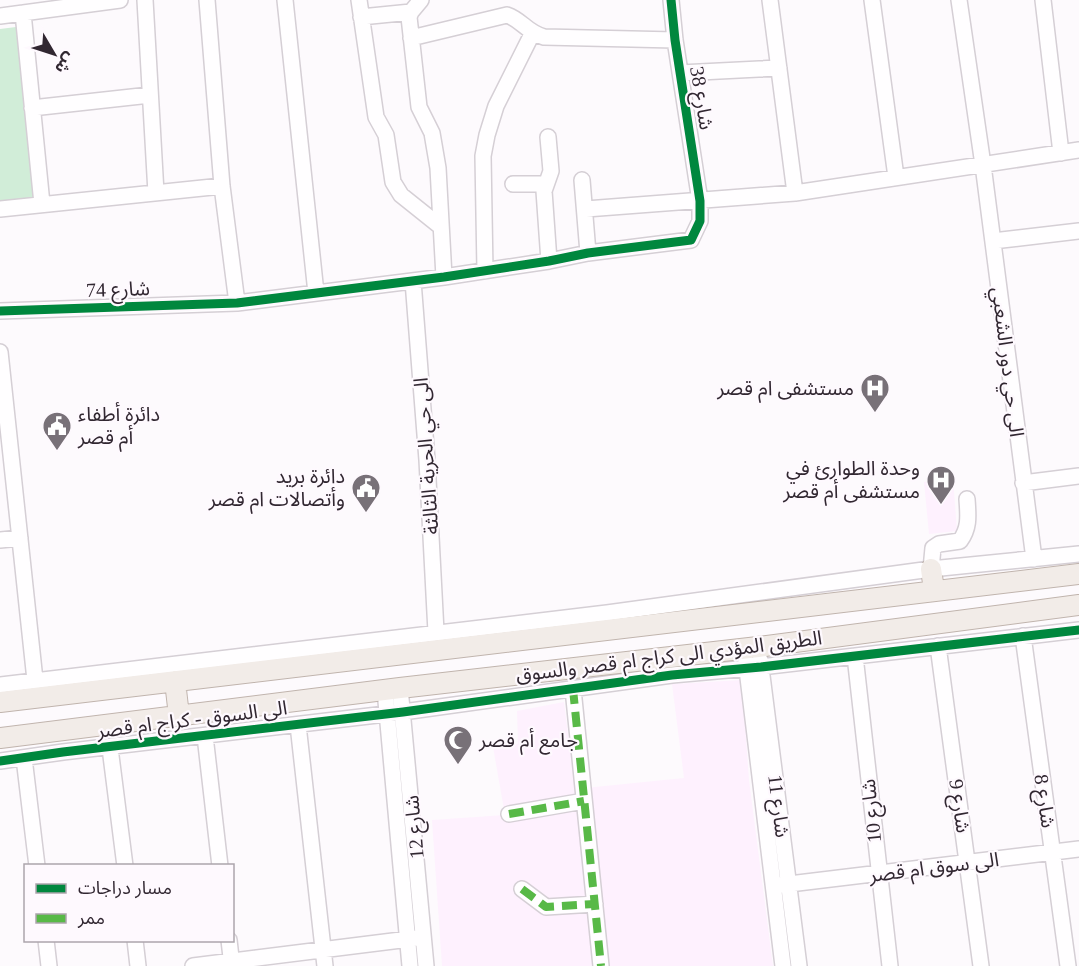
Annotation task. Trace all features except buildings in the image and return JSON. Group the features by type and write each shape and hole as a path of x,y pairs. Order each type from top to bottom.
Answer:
{"main road":[{"path":"931,569 934,591"},
{"path":"0,702 74,684 175,681 386,647 1079,574"},
{"name":"الطريق المؤدي الى كراج ام قصر والسوق","path":"0,738 393,689 751,648 1079,605"},
{"path":"175,681 179,716"}],"street":[{"path":"0,16 120,0"},
{"path":"145,0 156,193"},
{"path":"207,0 222,186 237,303"},
{"path":"285,0 316,293"},
{"path":"359,0 376,117 386,135 393,182 401,195 441,227"},
{"name":"شارع 38","path":"588,253 691,240 700,220 700,201 671,0"},
{"path":"770,0 795,193"},
{"path":"872,0 896,177"},
{"name":"الى حي دور الشعبي","path":"958,0 983,165 1034,559"},
{"path":"1043,0 1061,153"},
{"path":"361,17 416,6"},
{"path":"416,6 409,17 411,38 419,107 432,133 438,168 444,277"},
{"path":"23,13 42,204"},
{"path":"411,38 507,15 514,17 532,34 544,37 675,40"},
{"path":"485,271 483,156 487,135 496,106 532,34"},
{"path":"680,73 779,68"},
{"path":"32,108 150,95"},
{"path":"548,137 551,171 544,191 549,261"},
{"path":"586,209 795,193 1079,150"},
{"path":"582,180 588,253"},
{"path":"513,184 546,184"},
{"path":"0,209 222,186"},
{"path":"993,242 1079,231"},
{"name":"شارع 74","path":"0,311 237,303 444,277 588,253"},
{"name":"الى حي الحرية الثالثة","path":"413,281 427,460 436,632"},
{"path":"0,352 35,680"},
{"path":"1023,483 1079,476"},
{"path":"931,569 933,548 939,544 960,541 966,533 967,499"},
{"path":"0,540 20,538"},
{"path":"0,685 35,680 74,684 386,647 436,632 607,613 931,569 1079,554"},
{"name":"الى السوق - كراج ام قصر","path":"0,761 396,713 672,675 754,668 1079,630"},
{"name":"شارع 8","path":"1023,636 1068,966"},
{"name":"شارع 9","path":"938,646 981,966"},
{"name":"شارع 11","path":"751,648 781,885 799,966"},
{"name":"شارع 10","path":"855,656 890,966"},
{"name":"شارع 12","path":"393,689 426,966"},
{"path":"573,689 601,966"},
{"name":"شارع 12","path":"396,713 410,966"},
{"path":"298,725 325,966"},
{"path":"205,736 220,864"},
{"path":"110,748 125,864"},
{"path":"24,758 37,864"},
{"path":"509,814 584,801"},
{"name":"الى سوق ام قصر","path":"781,885 1079,849"},
{"name":"شارع 11","path":"781,885 783,966"},
{"path":"522,889 546,907 595,904"},
{"path":"193,966 232,964 323,949 423,938"},
{"path":"46,942 49,966"},
{"path":"135,942 138,966"},
{"path":"229,942 232,964"}],"shaded area":[{"name":"وحدة الطوارئ في مستشفى أم قصر","path":"953,478 957,531 929,534 924,482"},
{"path":"742,680 749,780 773,966 442,966 432,820 505,815 493,747 518,744 517,711 564,702 575,789 684,778 672,684"}],"green space":[{"path":"16,27 34,199 0,202 0,29"}],"marked path":[{"path":"573,689 601,966"},
{"path":"509,814 584,801"},
{"path":"522,889 546,907 595,904"}],"cycle path":[{"path":"0,311 237,303 444,277 588,253 691,240 700,221 700,201 671,0"},
{"path":"0,761 403,712 672,675 761,667 1079,630"}],"place":[{"name":"مستشفى ام قصر","path":"875,414"},
{"name":"دائرة أطفاء أم قصر","path":"57,452"},
{"name":"وحدة الطوارئ في مستشفى أم قصر","path":"941,506"},
{"name":"دائرة بريد وأتصالات ام قصر","path":"366,514"},
{"name":"جامع أم قصر","path":"458,766"}]}
